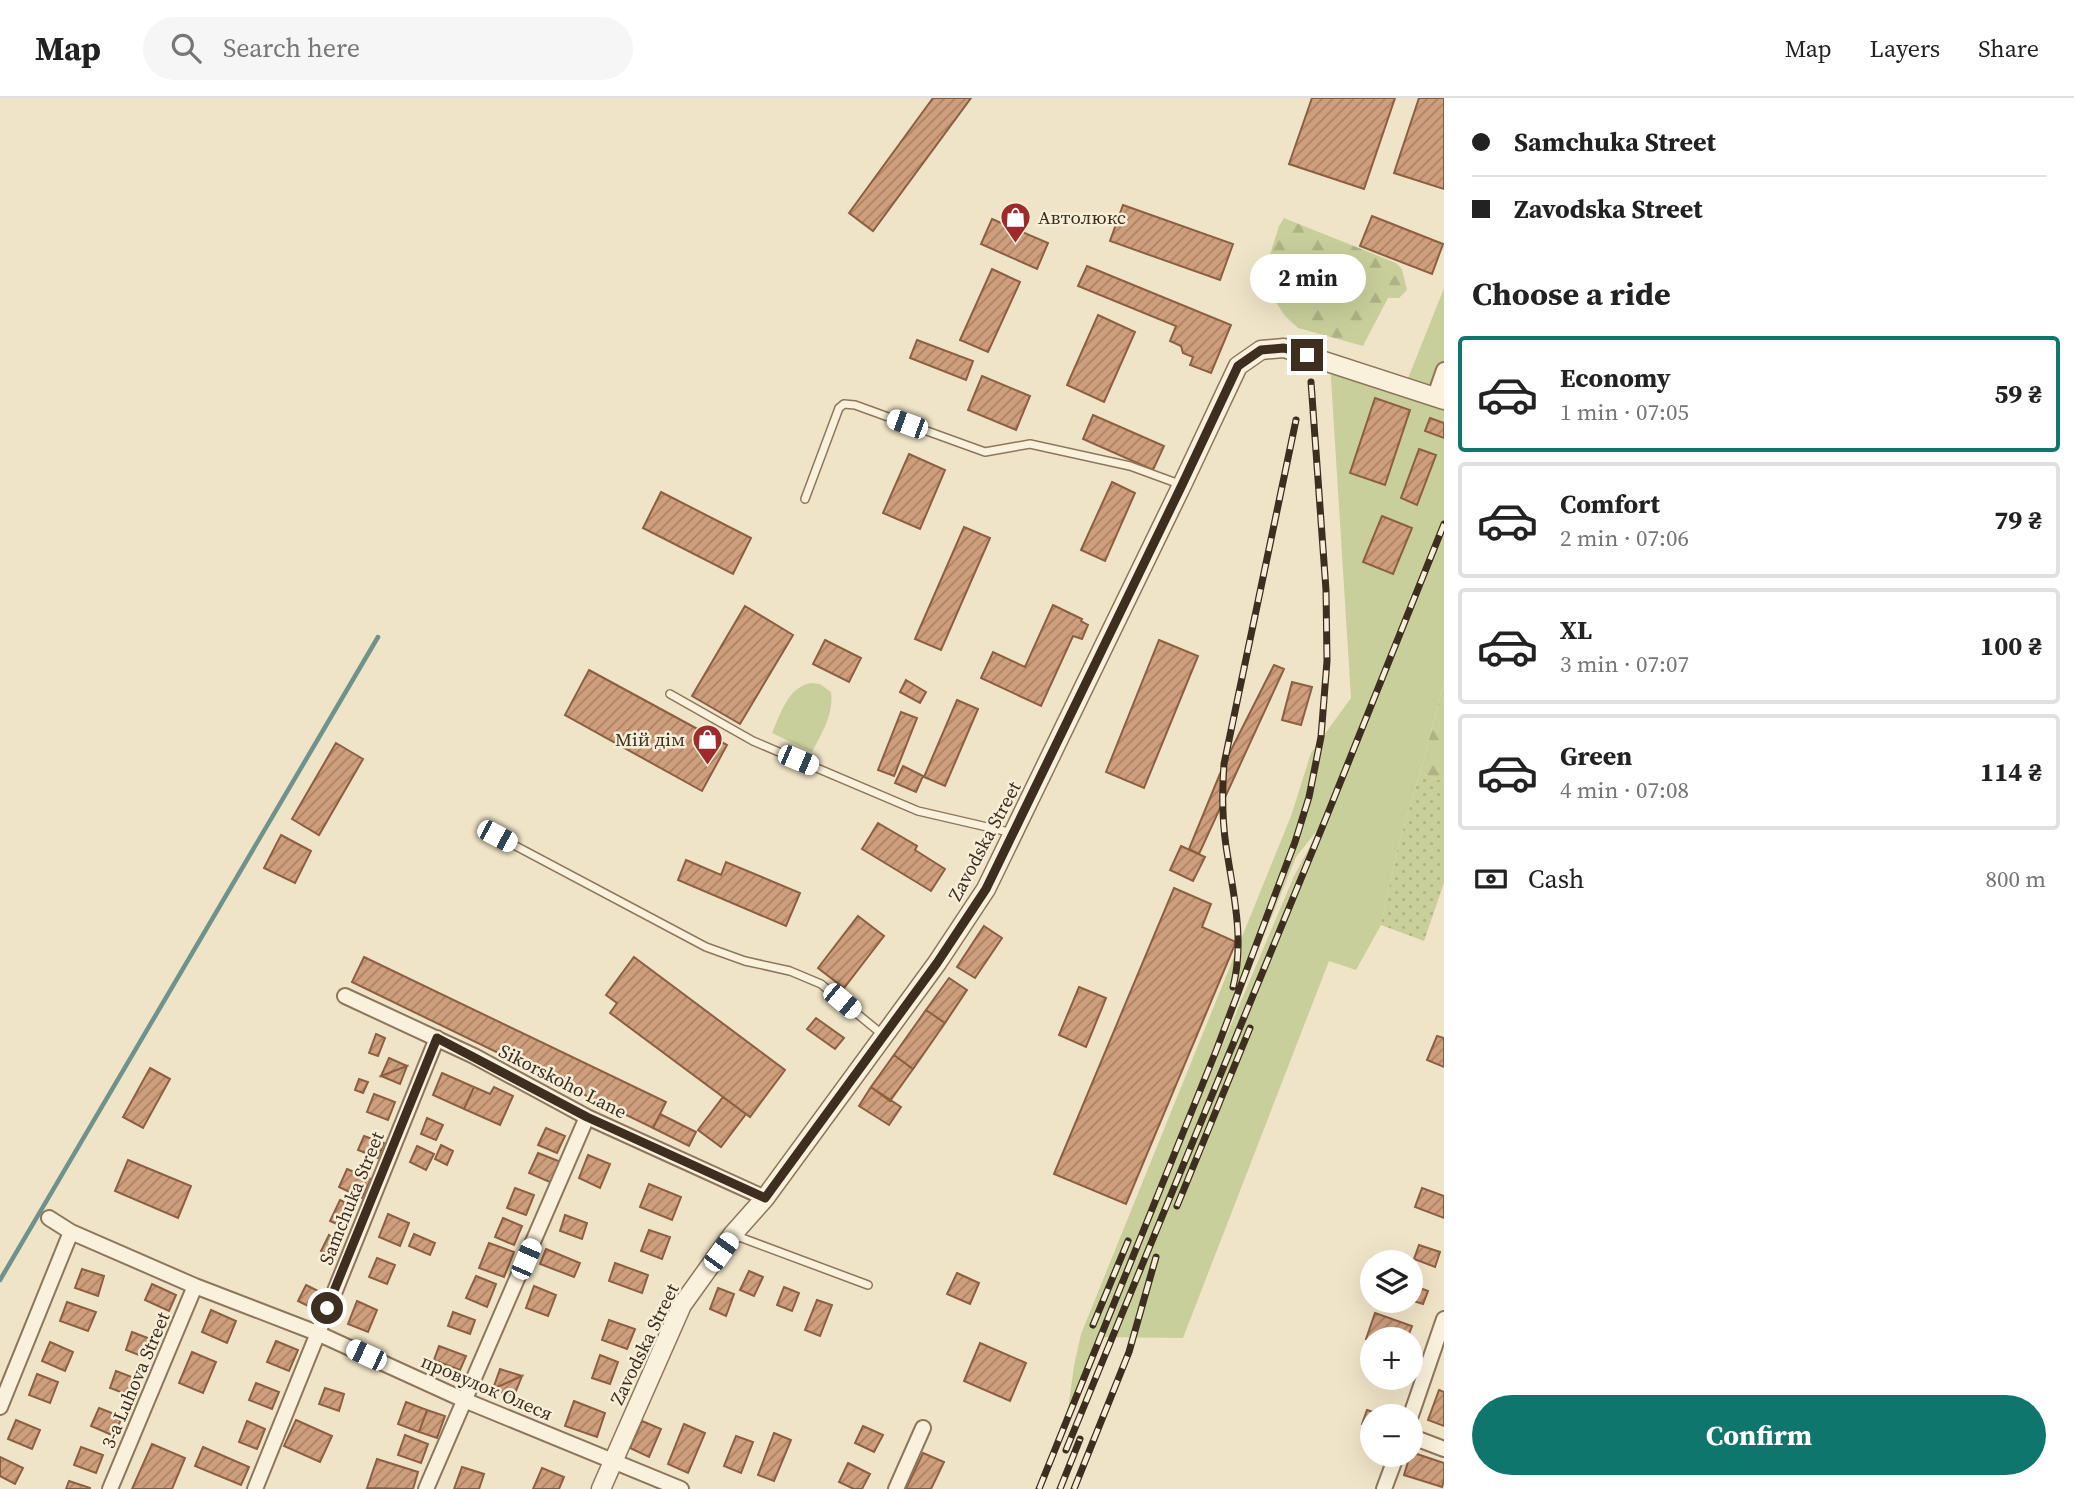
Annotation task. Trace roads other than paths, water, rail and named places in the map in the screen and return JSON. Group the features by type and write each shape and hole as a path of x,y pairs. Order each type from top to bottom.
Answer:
{"street":[{"name":"Zavodska Street","path":"601,1489 682,1305 733,1234 765,1198 884,1036 986,889 1238,366 1261,350 1284,348 1439,398"},
{"path":"1439,398 1444,370"},
{"name":"Sikorskoho Lane","path":"345,996 437,1038 587,1117 765,1198"},
{"name":"Samchuka Street","path":"256,1489 437,1038"},
{"path":"426,1489 587,1117"},
{"name":"провулок Олеся","path":"48,1217 71,1232 195,1286 317,1333 464,1400 681,1489"},
{"path":"0,1407 71,1232"},
{"name":"3-a Luhova Street","path":"110,1489 195,1286"},
{"path":"1415,1404 1444,1319"},
{"path":"896,1489 923,1428"},
{"path":"1423,1441 1444,1449"},
{"path":"1384,1489 1392,1467"}],"lane":[{"path":"805,499 839,408 844,404 985,452 1030,444 1130,466 1182,485"},
{"path":"670,694 753,741 918,811 1014,833"},
{"path":"497,836 706,947 745,961 790,971 821,984 884,1036"},
{"path":"733,1234 868,1285"}],"waterway":[{"path":"0,1280 378,637"}],"railway":[{"path":"1039,1489 1216,1051 1295,842 1309,797 1321,737 1327,661 1326,590 1311,382"},
{"path":"1233,987 1238,934 1224,825 1224,764 1296,420"},
{"path":"1066,1450 1444,524"},
{"path":"1177,1206 1250,1028"},
{"path":"1093,1325 1128,1241"},
{"path":"1074,1489 1129,1352 1156,1257"},
{"path":"1060,1489 1080,1439"}],"place":[{"name":"Автолюкс","path":"1015,244"},
{"name":"Мій дім","path":"708,766"}]}
